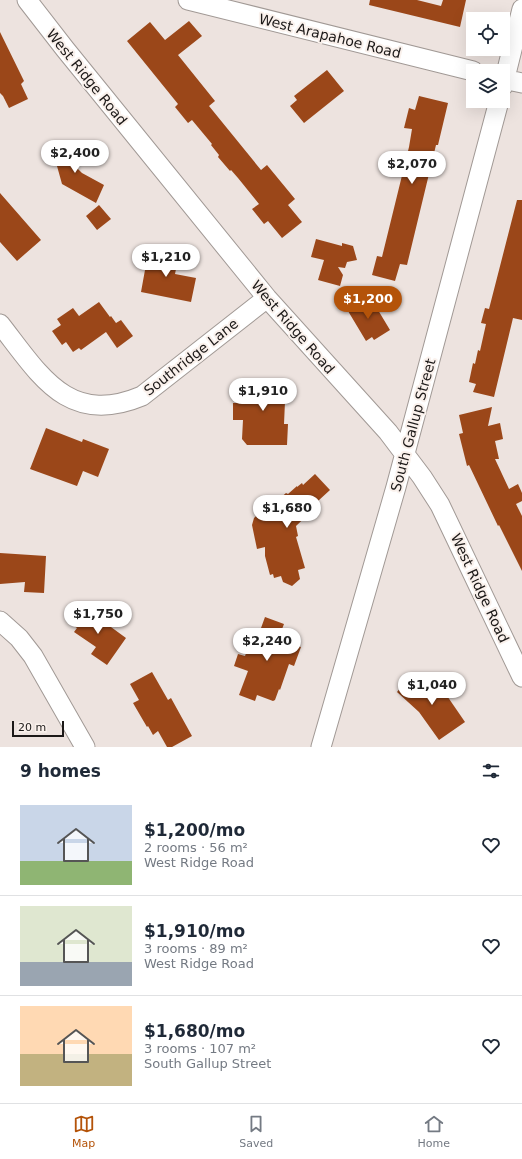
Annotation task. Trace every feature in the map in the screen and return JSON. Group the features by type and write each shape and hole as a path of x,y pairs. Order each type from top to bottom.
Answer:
{"street":[{"name":"West Ridge Road","path":"27,0 65,50 266,298 388,432 422,477 440,505 522,676"},
{"name":"West Arapahoe Road","path":"188,0 249,7 466,69"},
{"path":"510,72 522,9"},
{"name":"South Gallup Street","path":"321,747 405,454 497,108"},
{"name":"Southridge Lane","path":"0,324 42,378 55,389 68,397 83,403 105,405 119,404 142,396 266,298"},
{"path":"0,621 19,638 33,656 85,747"}],"building":[{"path":"370,0 417,0 441,6 443,0 466,0 460,27 369,5"},
{"path":"189,21 202,36 178,55 215,101 209,106 261,170 267,165 295,199 288,205 302,222 282,238 268,221 264,224 252,209 259,204 238,178 218,157 219,155 211,145 212,144 192,120 188,123 175,107 178,104 127,41 150,22 165,40"},
{"path":"0,32 24,81 21,84 28,99 9,108 0,93"},
{"path":"327,70 344,91 304,123 290,106 297,100 294,96"},
{"path":"419,96 448,103 438,145 436,145 407,265 400,264 395,281 372,275 377,256 382,257 409,147 412,129 404,128 409,108 415,110"},
{"path":"70,143 77,168 82,173 104,185 96,203 62,184 52,148"},
{"path":"0,193 41,240 17,261 0,242"},
{"path":"517,200 522,200 522,320 513,318 494,397 473,392 476,384 469,382 473,363 475,364 478,350 480,351 486,324 481,323 485,308 489,309"},
{"path":"99,205 111,219 97,230 86,216"},
{"path":"316,239 342,246 342,243 353,246 357,260 347,262 345,268 338,267 343,275 340,286 318,280 324,260 311,257"},
{"path":"149,248 175,253 172,268 176,269 175,274 196,278 191,302 141,292"},
{"path":"357,299 361,306 369,301 370,304 375,305 390,330 374,340 372,337 366,341 345,306"},
{"path":"99,302 116,323 121,320 133,336 117,348 106,332 81,350 79,348 73,352 66,342 62,345 52,331 61,325 57,319 73,308 79,316"},
{"path":"244,379 286,379 284,424 288,424 287,445 247,445 242,439 243,420 233,420 233,403 243,403"},
{"path":"492,407 488,426 500,423 503,439 495,441 499,459 495,459 509,489 518,484 522,493 522,501 516,504 522,516 522,571 499,525 498,526 469,465 467,466 459,434 463,433 459,415"},
{"path":"46,428 82,442 83,439 109,449 98,477 83,471 77,486 30,469"},
{"path":"315,474 330,490 318,501 319,502 315,506 316,507 296,526 298,536 296,537 305,568 298,570 300,579 292,586 283,582 281,576 274,578 273,574 270,575 265,556 265,547 257,549 252,525 254,518 267,506 269,508 286,493 288,494 302,483 303,485"},
{"path":"0,553 46,556 44,593 24,592 25,582 0,584"},
{"path":"82,608 88,612 89,611 126,638 107,665 91,654 96,647 74,632 77,628 71,624"},
{"path":"265,617 284,624 279,637 293,642 292,644 301,647 294,666 289,664 275,700 273,701 257,695 255,701 239,695 248,671 234,666 238,654 245,656 252,637 257,639"},
{"path":"152,672 168,700 171,698 192,736 172,747 167,747 158,731 153,735 133,703 139,700 130,684"},
{"path":"414,672 438,694 443,690 465,722 439,740 419,712 397,692"}]}
